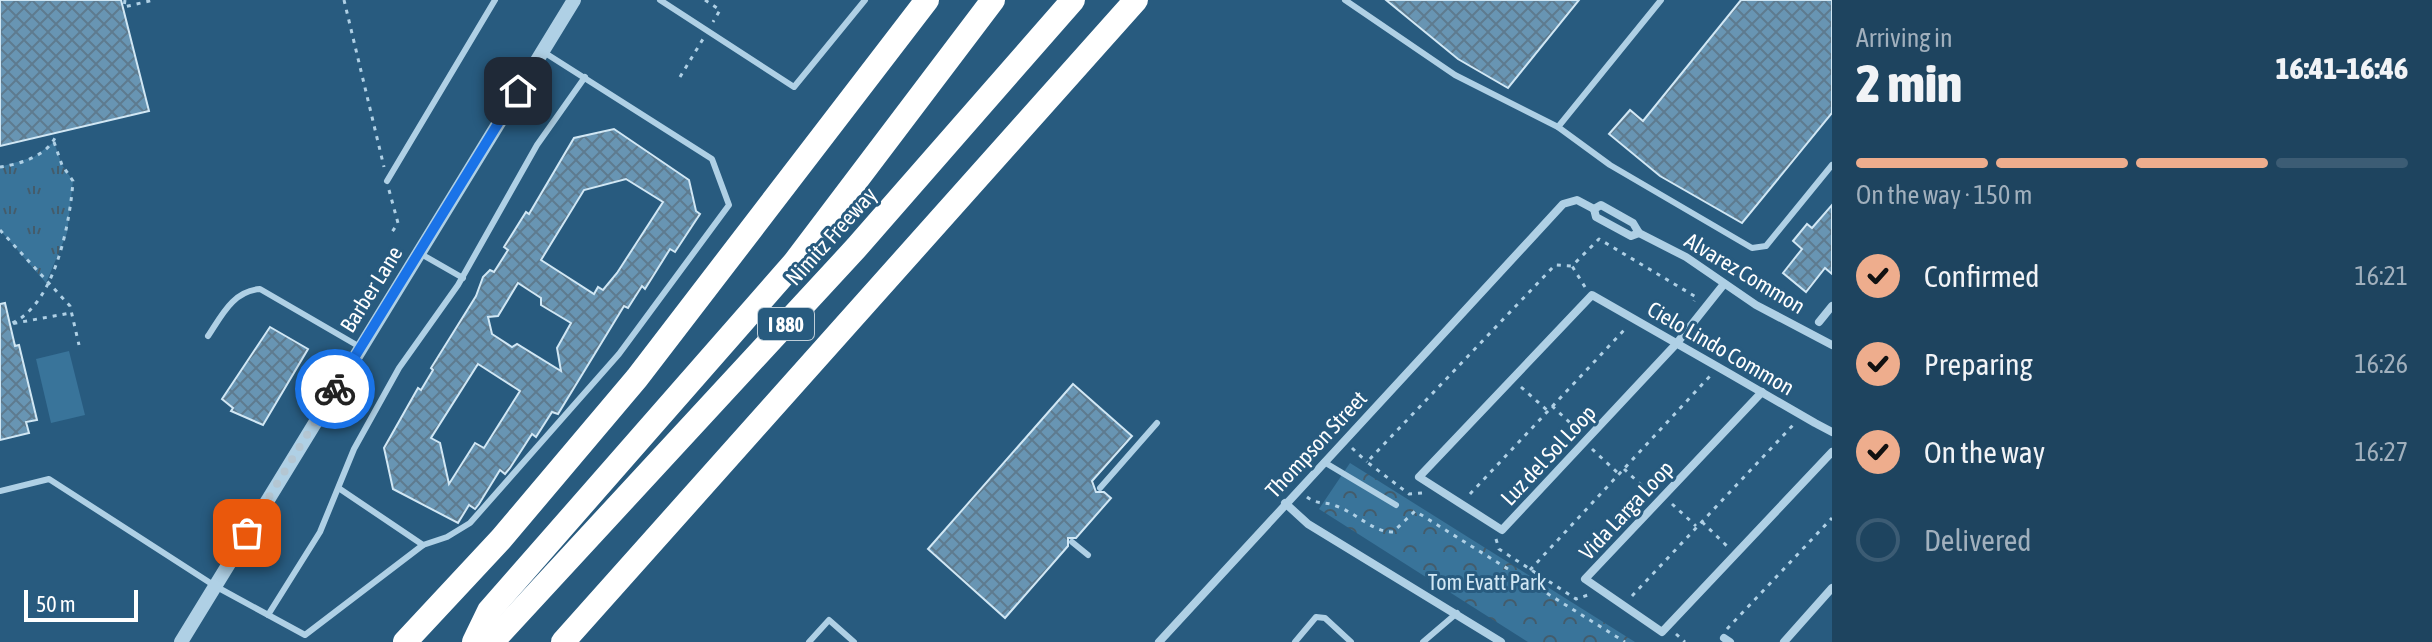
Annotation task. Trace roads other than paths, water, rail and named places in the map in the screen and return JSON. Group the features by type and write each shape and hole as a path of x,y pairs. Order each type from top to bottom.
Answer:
{"highway":[{"path":"405,642 501,539 637,378 927,0"},
{"name":"Nimitz Freeway","path":"492,642 856,248 1073,0"},
{"name":"I 880","path":"563,642 1136,0"},
{"path":"474,642 489,611 794,263 992,1"}],"street":[{"name":"Barber Lane","path":"181,642 574,0"},
{"name":"Thompson Street","path":"1159,642 1297,490 1503,274 1563,204 1577,200 1594,209"},
{"name":"Alvarez Common","path":"1594,209 1596,217 1631,236 1639,233 1686,257 1724,284 1832,345"},
{"name":"Luz del Sol Loop","path":"1435,487 1502,530 1677,343 1724,284"},
{"name":"Cielo Lindo Common","path":"1435,487 1419,477 1590,296 1832,432"},
{"path":"1819,322 1832,306"},
{"name":"Vida Larga Loop","path":"1762,392 1585,579 1662,632 1832,452"},
{"path":"1285,503 1308,524 1501,642"},
{"path":"1784,642 1832,588"}],"lane":[{"path":"387,181 495,0"},
{"path":"660,0 794,87 865,0"},
{"path":"1345,0 1380,27 1455,75 1558,127 1610,165 1752,248 1766,246 1832,165"},
{"path":"1558,127 1661,0"},
{"path":"0,491 49,479 215,586 305,635 423,545 461,529 488,506 619,354 729,205 712,159 542,51"},
{"path":"268,615 314,543 340,489 354,449 399,368 463,278 537,145 585,77"},
{"path":"419,253 463,278"},
{"path":"208,336 237,297 247,290 260,289 360,347"},
{"path":"1100,488 1157,423"},
{"path":"1324,462 1396,505"},
{"path":"340,489 423,545"},
{"path":"1072,542 1088,555"},
{"path":"1423,642 1457,613"},
{"path":"1295,642 1316,617 1325,618 1351,642"},
{"path":"809,642 829,620 854,642"}],"park label":[{"name":"Tom Evatt Park","path":"1487,582"}]}
